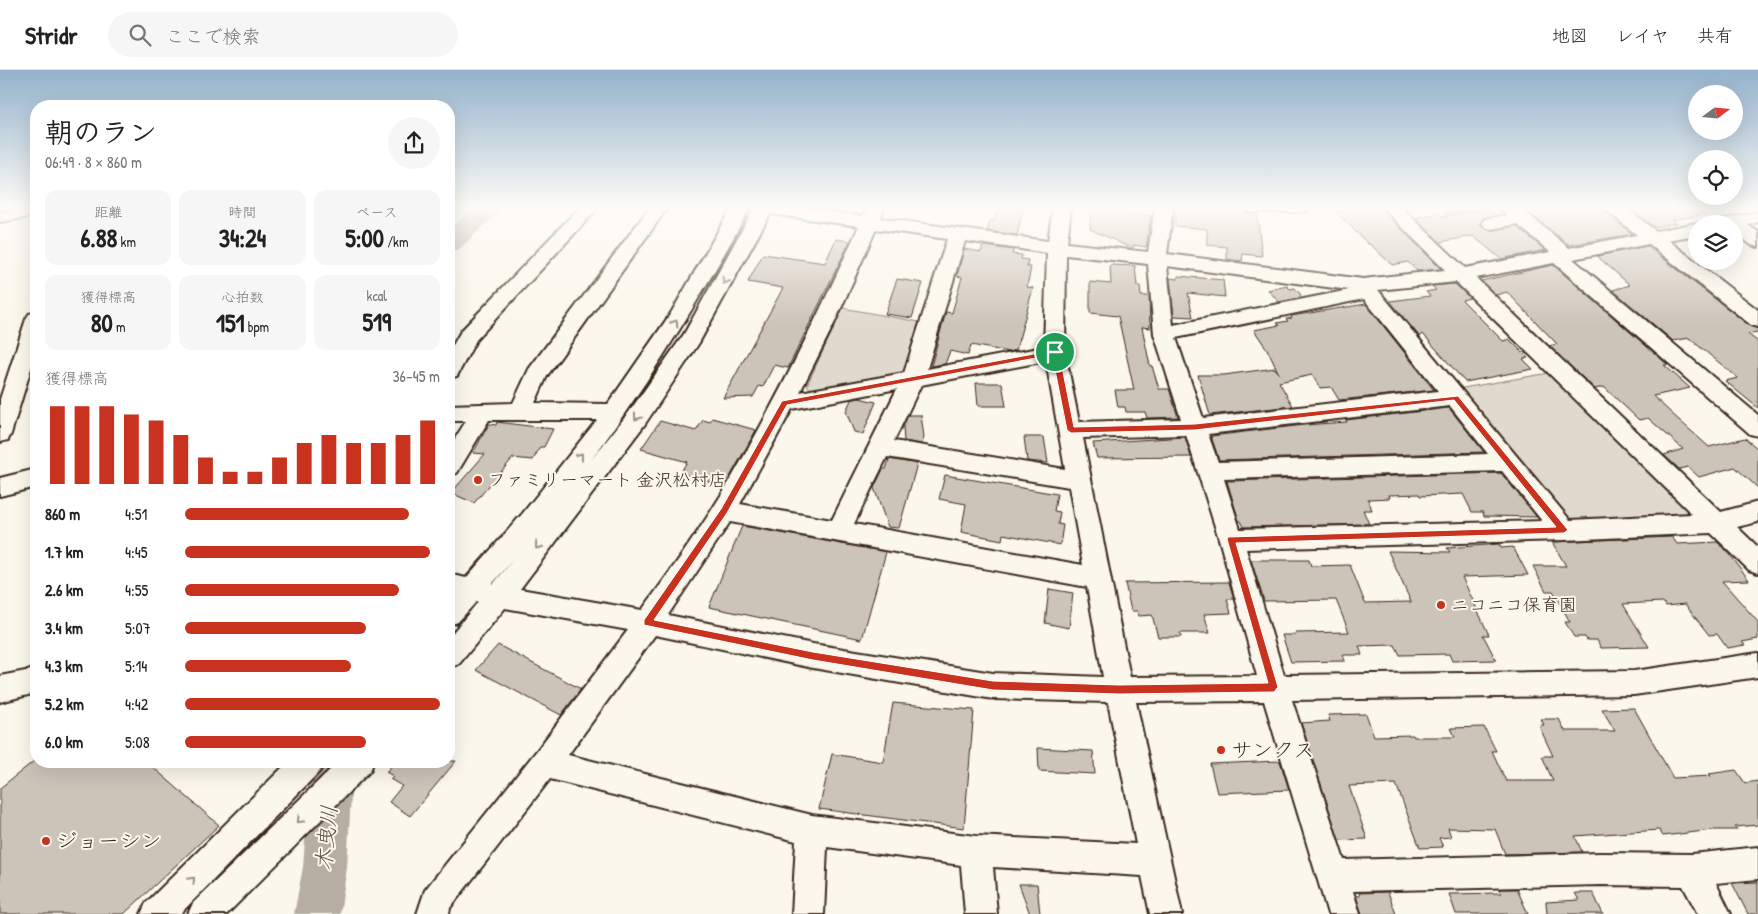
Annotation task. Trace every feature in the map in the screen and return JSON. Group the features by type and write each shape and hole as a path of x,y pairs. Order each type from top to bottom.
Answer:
{"street":[{"path":"455,360 468,336 553,246"},
{"path":"521,411 537,374 630,246"},
{"path":"455,599 460,587 534,517 614,412 675,323 721,246"},
{"path":"455,649 499,596 637,418 692,338 743,246"},
{"path":"433,914 436,902 546,764 724,511 784,403 825,322 859,246"},
{"path":"839,531 913,379 954,246"},
{"path":"1044,246 1363,285 1461,275 1611,246"},
{"path":"1158,246 1156,259 1164,334 1231,539 1274,687 1344,914"},
{"path":"1432,246 1758,564"},
{"path":"1552,246 1758,428"},
{"path":"1664,246 1758,320"},
{"path":"1055,248 1053,307 1055,352 1119,690 1166,914"},
{"path":"1164,334 1359,294 1363,285"},
{"path":"1363,285 1564,530"},
{"path":"0,434 30,338"},
{"path":"784,403 1055,352"},
{"path":"1071,430 1195,427 1456,398"},
{"path":"455,457 483,412"},
{"path":"455,413 614,412"},
{"path":"880,448 1080,480"},
{"path":"1209,471 1508,462"},
{"path":"0,487 30,480"},
{"path":"724,511 1098,578"},
{"path":"1231,539 1564,530 1717,523 1758,512"},
{"path":"460,587 499,596 647,622 813,656 993,686 1119,690 1634,683 1758,665"},
{"path":"0,689 30,682"},
{"path":"546,764 812,830 976,851 1156,861"},
{"path":"157,914 303,768"},
{"path":"204,914 353,768"},
{"path":"808,914 812,830"},
{"path":"976,851 981,914"},
{"path":"1333,876 1601,869 1692,870 1758,863"},
{"path":"1692,870 1715,914"}],"shaded area":[{"path":"843,308 925,323 905,372 813,392 807,385"},
{"path":"1549,373 1688,510 1687,517 1573,520 1561,515 1457,389"}],"building":[{"path":"833,246 847,246 788,368 774,365 763,387 759,386 753,397 723,398 783,288 748,282 763,254 825,263"},
{"path":"983,246 1013,250 1012,254 1022,255 1021,259 1028,260 1027,267 1031,267 1027,287 1033,288 1016,350 1009,352 971,345 968,355 950,351 945,364 931,366 946,312 952,313 962,277 957,276 964,249 981,252"},
{"path":"1221,246 1261,246 1262,256 1243,254 1242,261 1227,259 1227,247"},
{"path":"1373,246 1419,246 1441,269 1417,271 1408,262 1392,265"},
{"path":"1486,246 1541,246 1545,250 1501,259"},
{"path":"1647,246 1750,326 1758,329 1758,332 1748,334 1758,342 1758,408 1725,381 1738,378 1689,338 1673,341 1613,290 1630,285 1597,256"},
{"path":"1110,265 1135,266 1137,286 1140,286 1141,296 1149,296 1150,328 1142,327 1150,366 1152,366 1159,389 1169,389 1178,417 1147,418 1145,412 1126,412 1125,407 1118,407 1115,390 1134,390 1118,316 1090,313 1090,282 1111,284"},
{"path":"1553,265 1668,365 1664,365 1690,388 1653,396 1670,412 1709,447 1745,438 1758,449 1758,488 1735,467 1699,477 1688,467 1679,469 1664,455 1683,449 1648,418 1639,420 1604,387 1595,389 1549,346 1557,344 1507,292 1496,295 1481,281"},
{"path":"1178,276 1223,280 1225,297 1188,293 1193,317 1174,316 1170,278 1178,279"},
{"path":"897,279 923,283 912,318 885,314"},
{"path":"1455,284 1470,298 1462,300 1503,341 1509,339 1528,358 1523,359 1533,369 1465,382 1423,334 1420,337 1390,301 1430,296 1426,292 1436,290 1432,286"},
{"path":"1287,286 1290,289 1295,288 1301,295 1299,298 1279,302 1268,290"},
{"path":"1366,304 1434,390 1339,400 1331,387 1320,388 1312,375 1279,382 1293,406 1210,415 1198,375 1224,375 1275,368 1279,374 1267,349 1254,330 1280,325 1277,323 1288,321 1286,319 1292,318 1291,316"},
{"path":"976,383 1002,383 1006,406 978,406"},
{"path":"859,398 876,402 863,434 854,432 846,411 851,400"},
{"path":"1449,408 1484,452 1219,460 1211,436 1347,422 1346,420"},
{"path":"908,415 921,415 924,437 922,444 904,441 903,427"},
{"path":"712,418 756,430 725,486 680,473 687,462 641,449 660,421 696,431 703,420 710,422"},
{"path":"497,422 553,429 544,447 540,447 533,460 513,458 474,503 455,495 455,488 485,454 473,453 489,424 496,425"},
{"path":"1024,437 1044,437 1048,463 1027,461"},
{"path":"1185,437 1191,457 1097,458 1093,443"},
{"path":"889,459 917,464 899,528 888,527 874,488 883,469 886,469"},
{"path":"1501,473 1537,517 1484,516 1483,512 1472,512 1463,494 1389,495 1390,498 1368,499 1372,510 1363,510 1369,524 1244,527 1241,521 1239,521 1227,481"},
{"path":"945,475 1057,494 1054,511 1060,512 1058,524 1063,525 1060,545 1003,534 1002,540 961,532 966,504 939,499"},
{"path":"742,526 886,552 862,639 709,607"},
{"path":"1672,537 1677,544 1717,542 1728,552 1749,580 1722,581 1758,622 1758,639 1742,642 1745,645 1727,648 1717,634 1709,635 1685,604 1666,606 1663,602 1623,604 1649,647 1601,648 1597,640 1574,637 1565,622 1570,622 1553,591 1546,591 1533,566 1566,566 1552,542"},
{"path":"1499,544 1501,548 1513,547 1528,575 1462,577 1489,635 1483,635 1496,660 1452,661 1449,654 1400,655 1395,645 1359,646 1362,655 1343,655 1345,661 1291,662 1282,635 1349,632 1336,600 1264,601 1251,560 1309,560 1311,566 1350,565 1365,603 1411,602 1388,551 1450,552 1447,548"},
{"path":"1229,582 1234,599 1227,599 1231,613 1204,614 1210,633 1180,633 1181,637 1158,637 1152,615 1139,616 1137,611 1131,611 1125,583"},
{"path":"1049,589 1073,593 1069,628 1045,623"},
{"path":"498,645 581,689 561,715 476,670"},
{"path":"893,703 974,710 964,828 819,809 832,754 883,762"},
{"path":"1634,708 1673,778 1711,776 1709,774 1736,770 1745,783 1758,781 1758,825 1735,827 1737,830 1713,830 1663,836 1659,830 1575,836 1582,852 1505,854 1495,829 1448,828 1451,837 1439,838 1443,847 1420,848 1396,784 1349,786 1367,839 1339,840 1301,723 1330,721 1328,715 1366,714 1374,736 1413,735 1414,737 1455,737 1451,728 1484,727 1496,751 1492,751 1506,781 1553,781 1542,756 1553,756 1540,728 1540,725 1544,725 1541,719 1559,719 1565,731 1615,731 1602,709"},
{"path":"1038,748 1093,751 1095,774 1039,771"},
{"path":"1280,761 1289,790 1217,793 1210,764"},
{"path":"30,764 30,768 154,768 219,825 124,914 0,914 0,788"},
{"path":"390,768 450,768 410,816 389,802 402,786 390,779 393,776 386,772"},
{"path":"1758,882 1758,914 1748,914 1732,883"},
{"path":"1019,884 1037,884 1040,914 1030,914"},
{"path":"1499,889 1517,889 1528,914 1456,914 1449,894 1501,893"},
{"path":"1388,892 1396,914 1362,914 1356,896 1360,896 1359,893"},
{"path":"1575,893 1593,893 1603,914 1547,914 1546,902 1579,900"}],"waterway":[{"name":"木曳川","path":"317,914 325,867 332,768"}],"place":[{"name":"ファミリーマート 金沢松村店","path":"478,480"},
{"name":"ニコニコ保育園","path":"1441,605"},
{"name":"サンクス","path":"1221,750"},
{"name":"ジョーシン","path":"46,841"}],"route":[{"path":"1055,352 1071,430 1195,427 1456,398 1564,530 1231,539 1274,687 1119,690 993,686 813,656 647,622 724,511 784,403 1055,352"}]}
